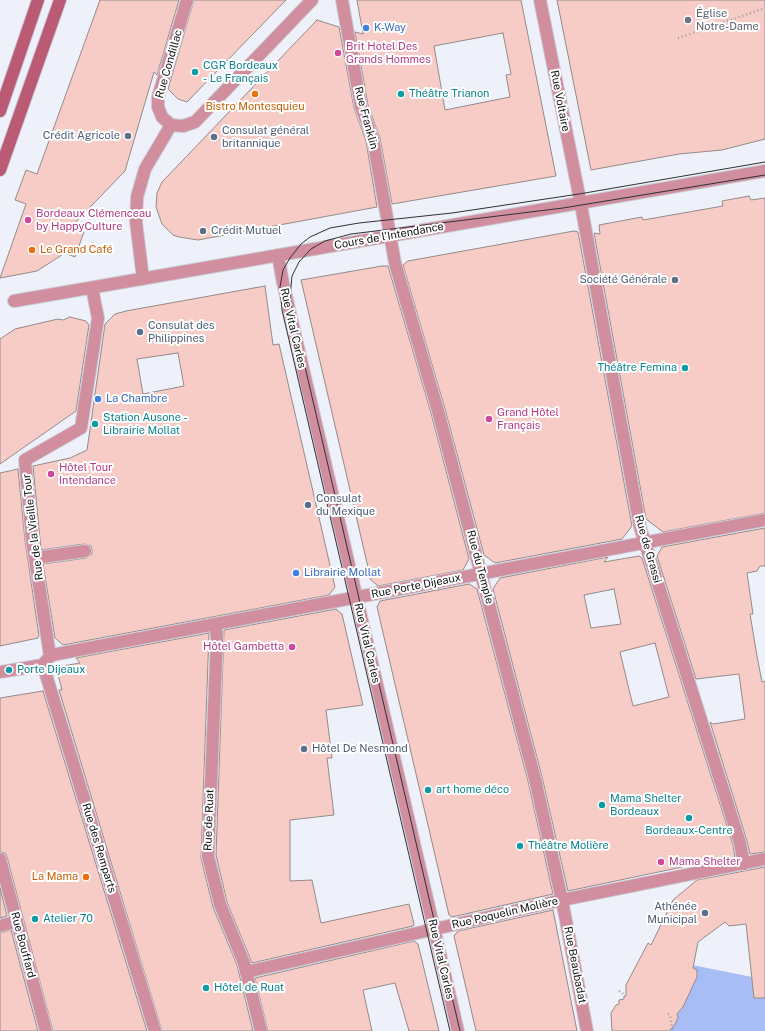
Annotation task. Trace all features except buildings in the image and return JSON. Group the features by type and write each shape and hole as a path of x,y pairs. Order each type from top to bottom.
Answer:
{"main road":[{"path":"0,111 38,0"},
{"path":"0,170 60,0"}],"street":[{"name":"Rue Condillac","path":"171,124 162,117 158,107 158,97 187,0"},
{"path":"143,279 136,222 137,197 145,170 171,124 183,126 195,122 312,0"},
{"name":"Rue Franklin","path":"342,0 361,108 373,139 390,235"},
{"name":"Rue Voltaire","path":"540,0 580,202"},
{"name":"Cours de l'Intendance","path":"14,301 765,171"},
{"name":"Rue de Grassi","path":"580,202 640,527 740,843 744,864"},
{"name":"Rue du Temple","path":"390,235 395,263 438,411 482,573 535,779 562,900"},
{"name":"Rue Vital Carles","path":"278,255 283,283 458,1031"},
{"name":"Rue de la Vieille Tour","path":"47,660 25,460 81,428 98,318 92,288"},
{"name":"Rue Porte Dijeaux","path":"0,672 47,660 215,624 765,520"},
{"path":"35,558 85,551"},
{"name":"Rue de Ruat","path":"215,624 217,637 208,856 220,904 246,972 262,1031"},
{"name":"Rue des Remparts","path":"47,660 155,1031"},
{"name":"Rue Bouffard","path":"0,859 46,1031"},
{"name":"Rue Poquelin Molière","path":"246,972 562,900 765,859"},
{"name":"Rue Beaubadat","path":"562,900 587,1031"},
{"path":"0,926 17,921"}],"path":[{"path":"678,38 765,8"},
{"path":"619,991 625,995"},
{"path":"668,1014 670,1015 673,1031"}],"shaded area":[{"path":"692,965 752,977 765,975 765,1031 658,1031"}],"tram line":[{"path":"450,1031 282,310 280,287 283,270 301,244 310,237 330,228 359,223 452,213 579,194 765,162"},
{"path":"460,1031 295,324 290,297 292,276 299,262 311,249 325,241 351,234 563,208 765,175"}],"place":[{"name":"Église Notre-Dame","path":"688,20"},
{"name":"K-Way","path":"366,28"},
{"name":"Brit Hotel Des Grands Hommes","path":"338,53"},
{"name":"CGR Bordeaux - Le Français","path":"195,72"},
{"name":"Bistro Montesquieu","path":"255,94"},
{"name":"Théâtre Trianon","path":"401,94"},
{"name":"Crédit Agricole","path":"128,136"},
{"name":"Consulat général britannique","path":"214,137"},
{"name":"Bordeaux Clémenceau by HappyCulture","path":"28,220"},
{"name":"Crédit Mutuel","path":"203,231"},
{"name":"Le Grand Café","path":"32,250"},
{"name":"Société Générale","path":"675,280"},
{"name":"Consulat des Philippines","path":"140,332"},
{"name":"Théâtre Femina","path":"685,368"},
{"name":"La Chambre","path":"98,399"},
{"name":"Grand Hôtel Français","path":"489,419"},
{"name":"Station Ausone - Librairie Mollat","path":"95,424"},
{"name":"Hôtel Tour Intendance","path":"51,474"},
{"name":"Consulat du Mexique","path":"308,505"},
{"name":"Librairie Mollat","path":"296,573"},
{"name":"Hôtel Gambetta","path":"292,647"},
{"name":"Porte Dijeaux","path":"9,670"},
{"name":"Hôtel De Nesmond","path":"304,749"},
{"name":"art home déco","path":"428,790"},
{"name":"Mama Shelter Bordeaux","path":"602,805"},
{"name":"Bordeaux-Centre","path":"689,818"},
{"name":"Théâtre Molière","path":"520,846"},
{"name":"Mama Shelter","path":"661,862"},
{"name":"La Mama","path":"86,877"},
{"name":"Athénée Municipal","path":"705,913"},
{"name":"Atelier 70","path":"35,919"},
{"name":"Hôtel de Ruat","path":"206,988"}]}
